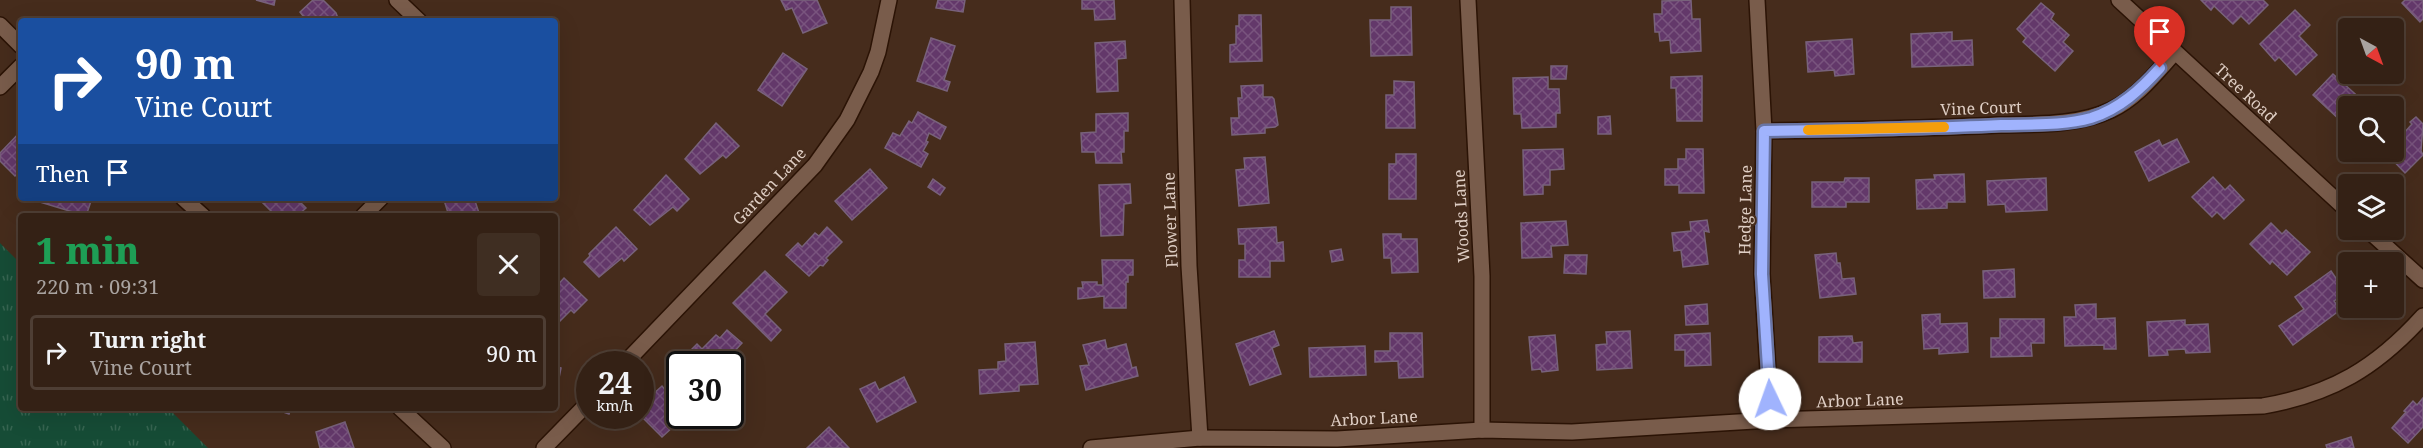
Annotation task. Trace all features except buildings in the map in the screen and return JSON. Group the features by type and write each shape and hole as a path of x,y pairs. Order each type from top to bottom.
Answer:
{"street":[{"path":"397,0 416,18"},
{"name":"Garden Lane","path":"636,351 815,165 848,120 871,72 889,0"},
{"name":"Flower Lane","path":"1182,0 1189,266 1200,438"},
{"name":"Woods Lane","path":"1468,0 1482,276 1482,430"},
{"name":"Hedge Lane","path":"1757,0 1764,131 1762,274 1771,420"},
{"name":"Tree Road","path":"2120,0 2338,202"},
{"path":"0,25 18,43"},
{"name":"Vine Court","path":"1764,131 1965,127 2057,123 2090,118 2112,110 2128,100 2175,52"},
{"path":"0,87 18,69"},
{"path":"186,201 199,213"},
{"path":"366,213 378,201"},
{"path":"2379,240 2423,280"},
{"name":"Arbor Lane","path":"1091,448 1200,438 1337,439 1482,430 1572,432 1771,420 2214,408 2282,403 2321,393 2366,368 2408,333 2423,316"},
{"path":"403,411 443,448"},
{"path":"544,448 576,415"}],"green space":[{"path":"0,243 18,261 18,411 171,411 208,448 0,448"}],"slow traffic":[{"path":"1808,130 1944,127"}],"route":[{"path":"1770,399 1762,274 1764,131 2057,123 2090,118 2112,110 2128,100 2160,68"}]}
